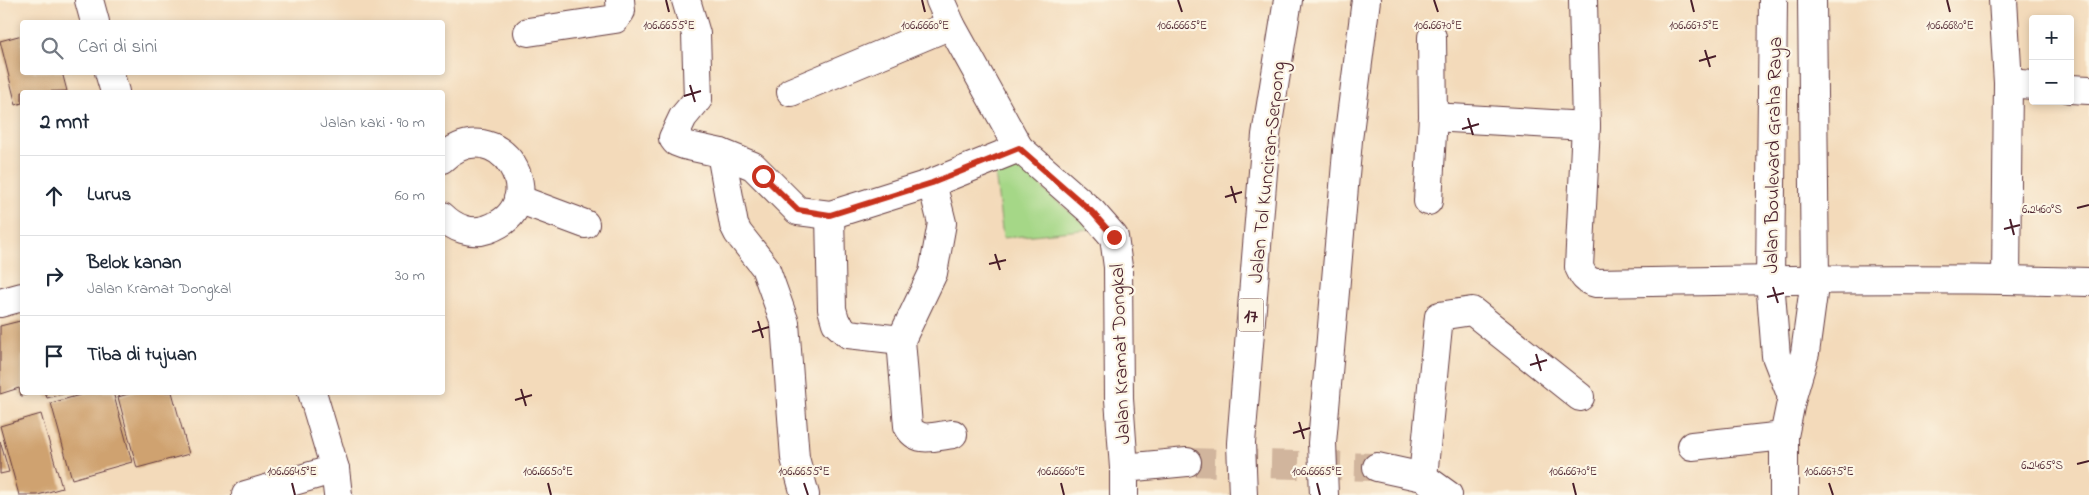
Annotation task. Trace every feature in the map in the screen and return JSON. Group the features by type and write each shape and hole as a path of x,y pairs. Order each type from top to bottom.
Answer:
{"main road":[{"path":"89,0 94,20"},
{"path":"528,32 615,19 621,11 620,0"},
{"path":"686,0 696,34 698,99 683,117 672,138 684,145 721,153 753,166 798,210 830,215 932,183 1019,148"},
{"name":"Jalan Kramat Dongkal","path":"940,0 951,25 1019,148 1092,212 1114,237 1118,267 1119,398 1124,495"},
{"name":"Jalan Tol Kunciran–Serpong","path":"1243,495 1241,443 1266,135 1288,0"},
{"path":"1324,495 1322,443 1348,140 1366,0"},
{"path":"1583,0 1586,126 1579,267 1589,282 1815,279 2089,282"},
{"name":"Jalan Boulevard Graha Raya","path":"1773,0 1770,280 1776,356 1792,397"},
{"name":"Jalan Boulevard Graha Raya","path":"1784,495 1784,436 1792,397 1805,353 1815,279 1812,0"},
{"path":"2003,0 2020,84 2006,280"},
{"path":"791,92 951,25"},
{"path":"1428,201 1433,117 1432,37"},
{"path":"110,75 114,90"},
{"path":"2074,89 2089,90"},
{"path":"1433,117 1586,126"},
{"path":"445,156 451,151 468,144 486,144 502,152 514,165 520,182 518,199 511,214 498,225 482,231 465,231 450,224 445,219"},
{"path":"721,153 734,225 738,233 765,267 786,323 796,458 805,495"},
{"path":"932,183 942,223 933,273 901,340 908,426 910,431 918,438 953,434"},
{"path":"518,199 585,224"},
{"path":"830,215 832,309 836,323 848,334 901,340"},
{"path":"0,303 20,298"},
{"path":"1423,477 1439,316 1472,311 1580,397"},
{"path":"246,495 336,482 313,395"},
{"path":"1692,446 1784,436"},
{"name":"Jalan Kramat Dongkal","path":"1124,468 1187,462"},
{"path":"1377,467 1423,477 1448,495"}],"green space":[{"path":"1015,156 1046,192 1091,229 1003,238 994,164"}],"building":[{"path":"20,36 20,75 63,75 67,90 20,90 20,104 16,105 0,41"},
{"path":"20,321 20,392 19,388 0,394 0,326"},
{"path":"46,395 58,395 47,398"},
{"path":"80,395 114,395 132,462 72,479 51,403"},
{"path":"125,395 173,395 189,454 137,468 118,397"},
{"path":"41,414 62,488 38,495 19,495 0,426"},
{"path":"0,441 9,472 0,474"}],"tunnel":[{"path":"1187,462 1377,467"}],"route":[{"path":"763,176 798,210 830,215 932,183 1019,148 1092,212 1114,237"}]}
